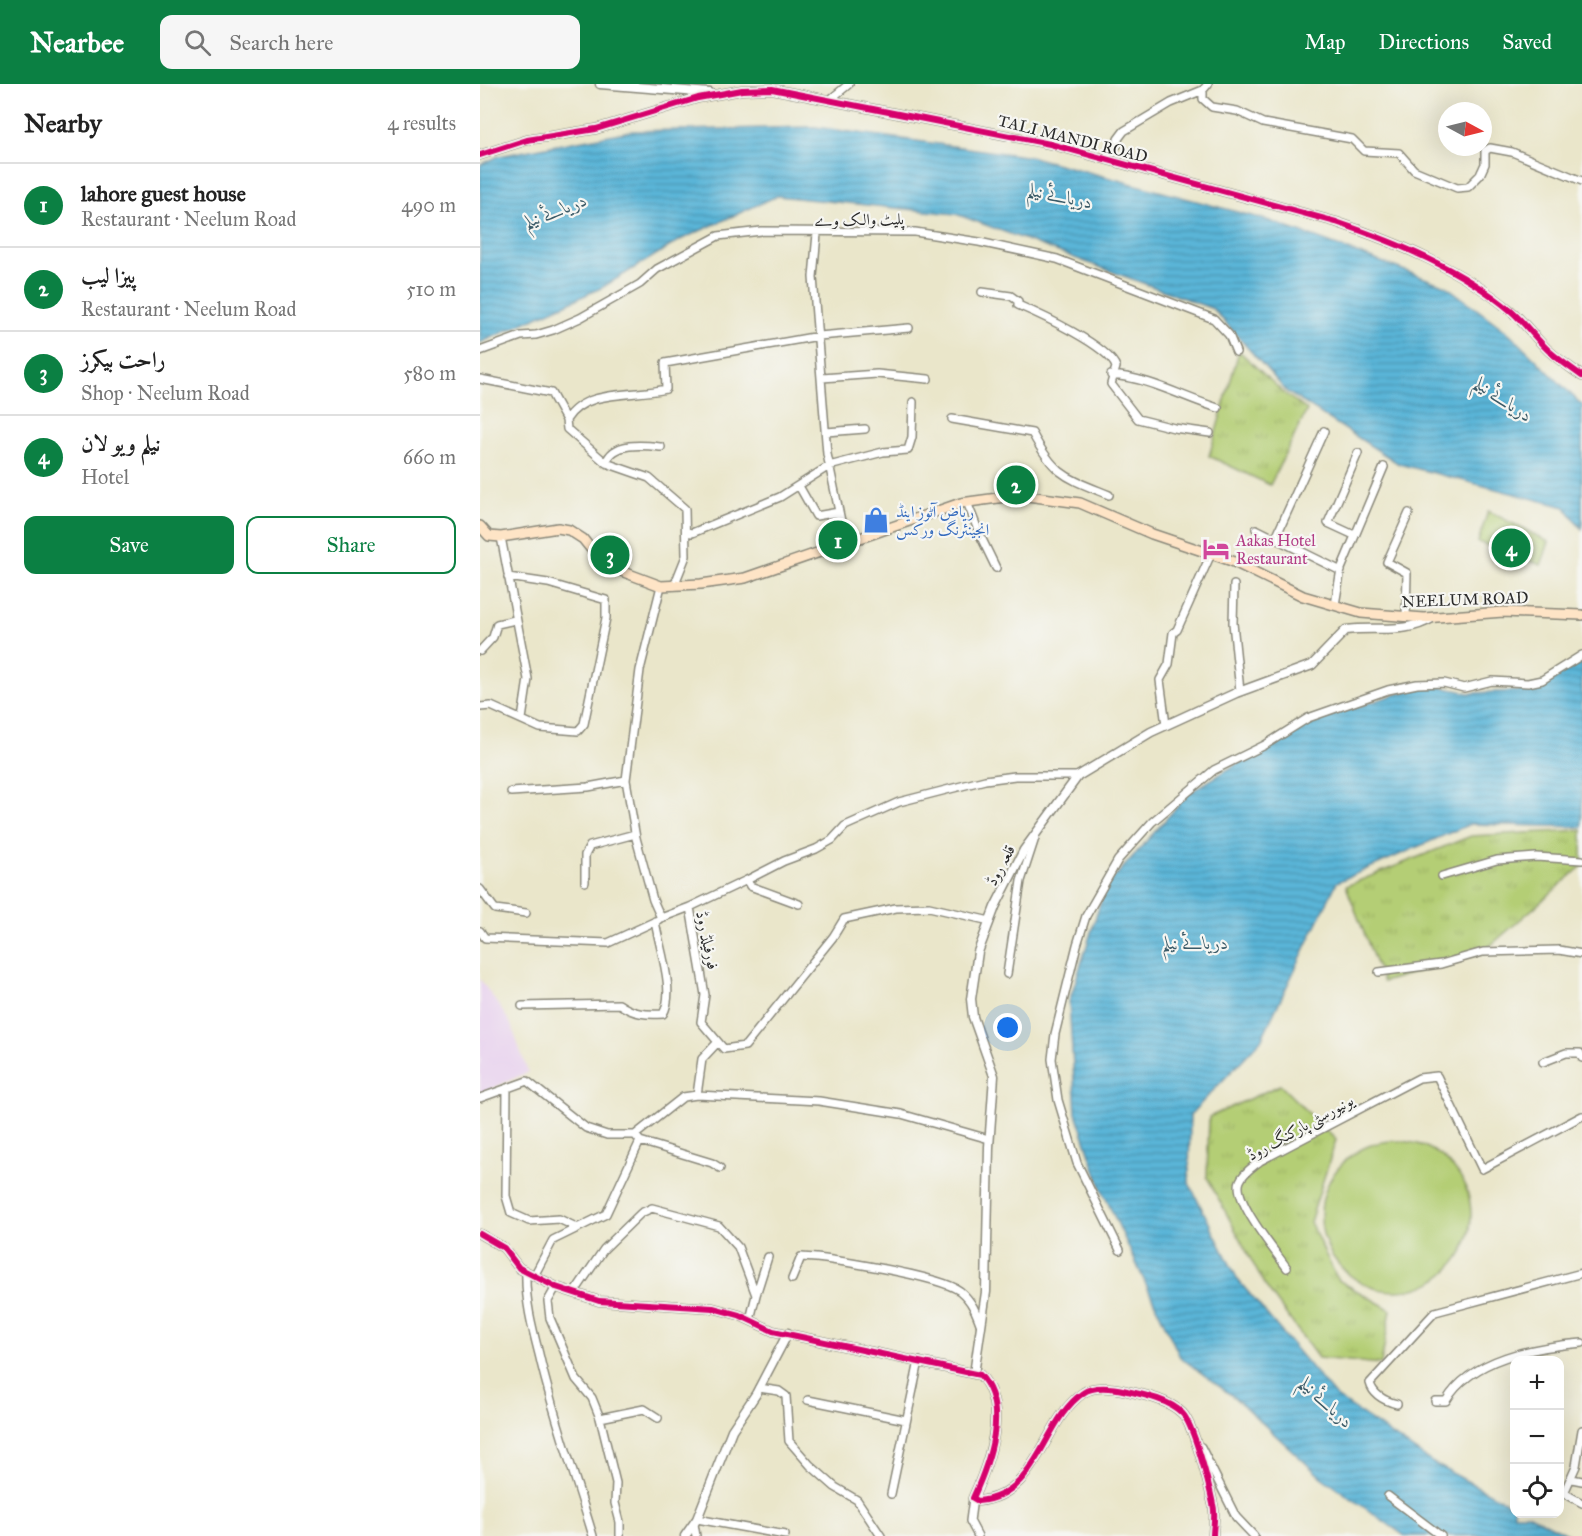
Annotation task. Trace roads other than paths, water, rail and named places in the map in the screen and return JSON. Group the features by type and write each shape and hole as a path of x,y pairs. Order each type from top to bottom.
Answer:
{"main road":[{"name":"NEELUM ROAD","path":"501,537 536,530 558,528 569,530 583,539 600,560 621,571 661,586 674,586 745,578 967,502 1020,495 1080,503 1152,534 1232,561 1303,596 1361,613 1406,617 1539,612 1582,615"},
{"path":"480,526 489,536 501,537"}],"street":[{"path":"600,84 721,94"},
{"path":"832,98 849,84"},
{"name":"TALI MANDI ROAD","path":"480,155 527,140 596,129 677,104 769,86 832,98 924,120 1005,133 1105,158 1336,222 1404,248 1460,276 1512,312 1550,352 1582,376"},
{"path":"1105,158 1118,144 1118,139 1124,131 1162,111 1171,103 1197,95 1205,87"},
{"path":"1205,87 1203,99 1212,107 1237,111 1263,123 1352,139 1364,151 1399,153 1414,170 1457,188 1468,187 1480,175 1485,164 1485,151 1490,148 1512,152 1582,181"},
{"name":"پلیٹ والک وے","path":"480,351 521,336 553,330 580,318 640,284 657,269 718,236 761,231 817,234 915,232 1057,259 1214,319 1229,335 1236,352"},
{"path":"817,234 813,278 829,466 846,545"},
{"path":"982,292 1011,296 1018,301 1018,305 1058,322 1104,351 1114,361 1116,367 1111,375 1111,384 1138,420 1210,433"},
{"path":"566,420 570,413 604,397 645,394 666,389 665,363 819,336 909,328"},
{"path":"822,378 877,374 928,379"},
{"path":"1111,375 1158,384 1183,397 1218,408"},
{"path":"480,379 551,393 566,420 567,429 606,463 649,478 683,506 686,532 685,562 674,586"},
{"path":"686,532 692,532 769,502 829,466 872,454 908,450 912,436 913,402"},
{"path":"952,419 1032,433 1050,465 1061,475 1109,495"},
{"path":"826,432 866,429"},
{"path":"1275,539 1324,431"},
{"path":"606,463 611,455 630,445 661,447"},
{"path":"1354,535 1328,523 1358,453"},
{"path":"1335,605 1341,571 1384,467"},
{"path":"799,486 816,516 839,512"},
{"path":"967,502 996,568"},
{"path":"1406,617 1407,573 1387,562 1409,513"},
{"path":"1256,530 1341,571"},
{"path":"501,537 528,679 522,720"},
{"path":"1166,724 1160,680 1169,664 1173,633 1178,630 1211,554"},
{"path":"480,706 491,706 540,728 578,731 584,724 606,618 606,600 548,583 508,577"},
{"path":"1234,585 1233,623 1240,691"},
{"path":"522,1006 619,1004 629,1011 645,1015 663,1014 668,1006 668,982 658,920 635,834 626,780 640,670 661,586"},
{"name":"قلعہ روڈ","path":"974,1374 982,1329 989,1139 994,1077 974,1017 971,999 978,952 1023,850 1078,776 1166,724 1240,691 1312,665 1346,630 1418,627 1434,617"},
{"path":"480,651 493,637 497,624 515,620"},
{"path":"1120,1250 1077,1163 1058,1100 1052,1059 1055,1034 1086,916 1118,860 1152,822 1214,770 1265,745 1308,718 1388,690 1417,684 1444,683 1464,688 1492,681 1528,683 1542,680 1582,655"},
{"path":"690,907 784,861 816,849 832,840 845,826 899,802 985,780 1015,776 1078,776"},
{"path":"511,792 588,787 626,780"},
{"path":"1007,974 1021,881 1036,833"},
{"path":"585,882 585,855 590,846 635,834"},
{"path":"1442,876 1497,860 1536,857 1582,860"},
{"path":"747,880 750,886 799,904"},
{"path":"480,889 495,909 526,913"},
{"name":"فورفیلڈ روڈ","path":"480,930 485,938 608,943 690,907 705,995 701,1022 718,1042"},
{"path":"697,1095 702,1059 718,1042 724,1048 745,1046 833,937 844,919 896,908 929,907 990,921"},
{"path":"1379,972 1441,964 1483,952 1559,950 1582,954"},
{"path":"1543,1062 1566,1053 1580,1053 1582,1058"},
{"name":"یونیورسٹی پارکنگ روڈ","path":"1287,1268 1249,1212 1238,1190 1240,1179 1260,1161 1419,1078 1437,1076 1482,1169 1582,1116"},
{"path":"480,1098 527,1081 586,1128 607,1135 638,1138 712,1163 720,1168"},
{"path":"507,1088 506,1196 511,1213 529,1221 559,1219 578,1228"},
{"path":"593,1536 552,1410 525,1288 530,1274 553,1240 606,1214 638,1138 683,1096 697,1095 819,1101 901,1114 989,1139"},
{"path":"574,1293 604,1249 640,1213 652,1208 719,1226 738,1247 756,1295"},
{"path":"480,1233 504,1248 519,1268 556,1287 599,1301 712,1308 773,1330 980,1375 989,1385 995,1405 992,1443 973,1498 969,1521 978,1536"},
{"path":"750,1320 768,1257"},
{"path":"792,1279 801,1257 882,1269 924,1279 958,1289 973,1304 982,1329"},
{"path":"1396,1404 1384,1401 1370,1383 1435,1312 1582,1273"},
{"path":"556,1287 548,1301 550,1318 576,1379 592,1398 600,1418 616,1483 615,1503 620,1522 620,1536"},
{"path":"685,1536 696,1521 732,1430 759,1388 788,1333"},
{"path":"1435,1401 1446,1401 1462,1379 1521,1352 1582,1343"},
{"path":"891,1494 919,1361"},
{"path":"973,1498 984,1500 1017,1486 1050,1438 1070,1403 1085,1391 1111,1387 1153,1397 1181,1413 1236,1517 1254,1536"},
{"path":"759,1388 779,1391 786,1396 789,1441 818,1472 857,1500 881,1536"},
{"path":"808,1400 906,1420"},
{"path":"600,1418 644,1409 658,1418"},
{"path":"1191,1429 1214,1506 1213,1536"},
{"path":"1582,1430 1572,1479 1564,1493 1582,1503"},
{"path":"1572,1479 1582,1481"},
{"path":"1388,1496 1441,1536"},
{"path":"696,1521 785,1535"},
{"path":"696,1521 696,1536"}],"water":[{"name":"دریائے نیلم","path":"815,127 1032,157 1267,220 1446,286 1510,334 1582,405 1582,529 1565,507 1399,464 1287,392 1213,309 956,214 777,196 682,239 603,287 480,343 480,165 499,156 631,131"},
{"name":"دریائے نیلم","path":"1582,662 1582,827 1470,824 1337,882 1261,1040 1190,1115 1189,1183 1238,1280 1335,1396 1433,1463 1510,1504 1510,1518 1536,1518 1571,1536 1405,1536 1321,1477 1235,1398 1180,1357 1101,1188 1076,1113 1069,1002 1105,888 1189,793 1301,725 1412,689 1440,687 1470,693 1519,691 1542,684"}],"place":[{"name":"پیزا لیب","path":"1016,485"},
{"name":"ریاض آٹوز اینڈ انجینئرنگ ورکس","path":"876,520"},
{"name":"lahore guest house","path":"838,540"},
{"name":"نیلم ویو لان","path":"1511,548"},
{"name":"Aakas Hotel Restaurant","path":"1216,549"},
{"name":"راحت بیکرز","path":"610,555"}]}
